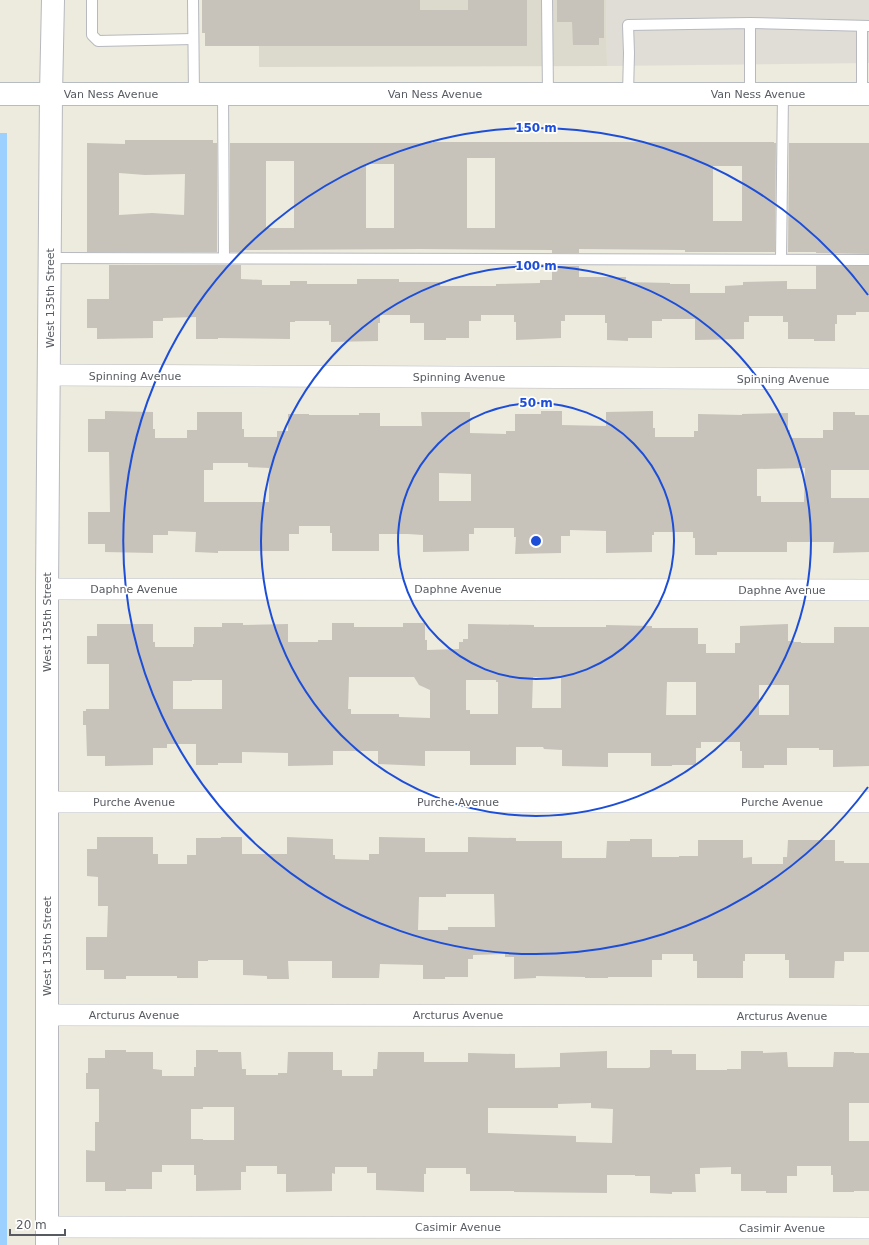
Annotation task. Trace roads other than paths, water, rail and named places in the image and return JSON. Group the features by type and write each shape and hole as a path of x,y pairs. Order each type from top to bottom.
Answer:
{"street":[{"name":"West 135th Street","path":"47,1236 47,588 53,0"},
{"name":"Van Ness Avenue","path":"6,94 866,94"},
{"name":"Spinning Avenue","path":"49,375 869,379"},
{"name":"Daphne Avenue","path":"47,588 869,590"},
{"name":"Purche Avenue","path":"47,802 869,802"},
{"name":"Arcturus Avenue","path":"47,1015 869,1016"},
{"name":"Casimir Avenue","path":"47,1236 869,1228"}],"lane":[{"path":"92,0 92,35 98,41 193,39"},
{"path":"193,0 194,94"},
{"path":"547,0 548,94"},
{"path":"750,23 750,94"},
{"path":"628,94 628,25 750,23 865,26 866,94"},
{"path":"223,94 224,258"},
{"path":"781,259 783,94"},
{"path":"50,258 869,260"}],"water":[{"path":"0,133 7,133 7,1245 0,1245"}]}
